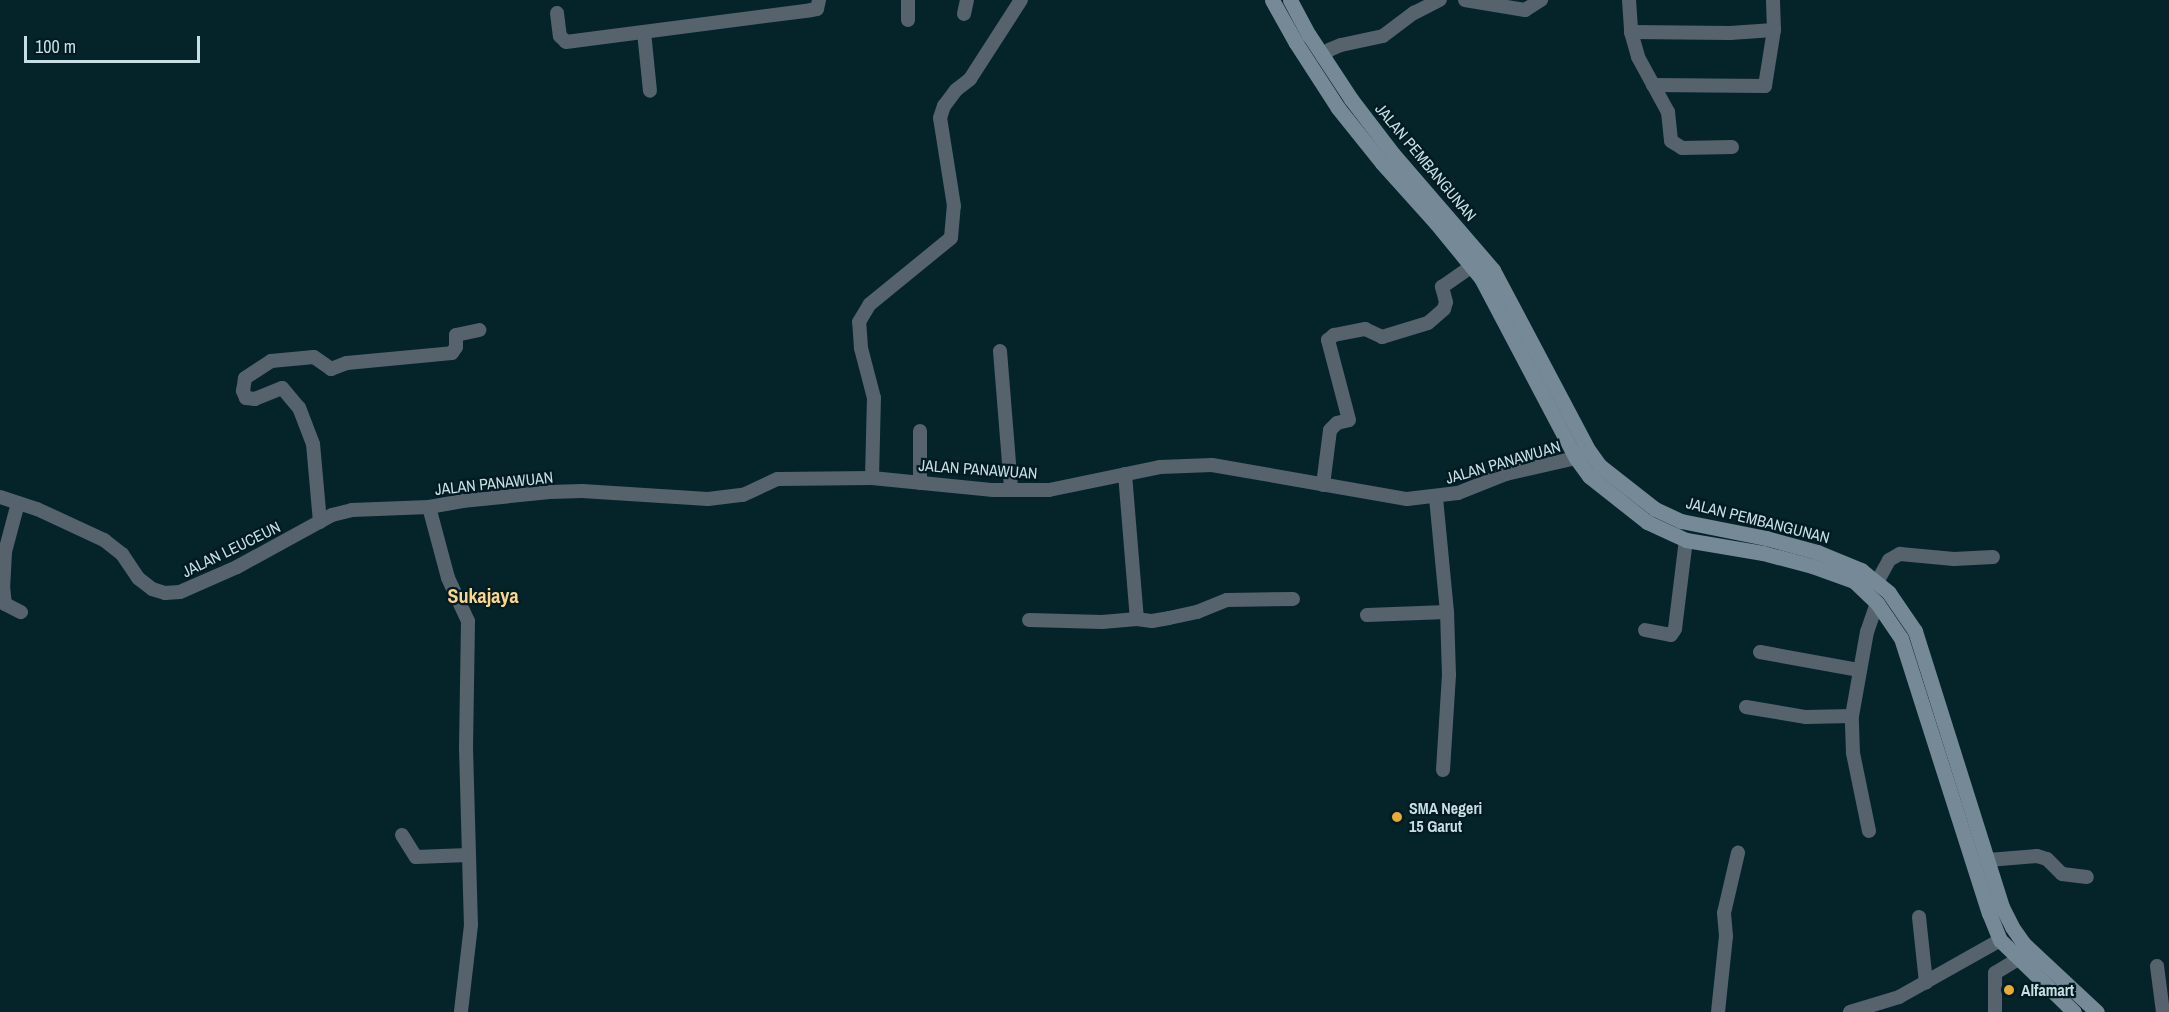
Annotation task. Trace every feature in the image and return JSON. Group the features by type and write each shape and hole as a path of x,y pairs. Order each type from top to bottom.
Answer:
{"main road":[{"name":"JALAN PEMBANGUNAN","path":"1272,0 1301,36 1323,57 1401,174 1471,267 1582,454 1654,509 1692,524 1766,538 1851,564 1889,593 1915,631 2000,940 2018,959 2074,1008 2097,1012"},
{"name":"JALAN PEMBANGUNAN","path":"1290,0 1301,36 1338,108 1493,270 1582,454 1589,476 1647,522 1686,540 1763,553 1812,566 1854,581 1877,603 1901,638 1971,831 1988,860 2012,927 2074,1008"}],"street":[{"path":"557,13 560,36 566,42 811,10 817,9 819,0"},
{"path":"908,0 908,20"},
{"path":"872,478 874,398 861,348 859,322 870,304 951,238 954,207 940,118 944,106 956,90 970,79 1021,0"},
{"path":"1323,57 1329,50 1341,45 1383,36 1414,13 1440,0"},
{"path":"1465,0 1525,10 1541,0"},
{"path":"1629,0 1631,32 1643,68 1668,112 1671,141 1682,148 1732,147"},
{"path":"1653,85 1763,87 1766,82 1774,30 1773,0"},
{"path":"1631,32 1730,33 1774,30"},
{"path":"644,32 650,91"},
{"path":"1323,485 1330,430 1337,423 1349,420 1328,340 1334,335 1365,329 1382,337 1428,323 1446,306 1442,287 1471,267"},
{"path":"320,522 314,444 299,408 289,392 282,388 255,399 246,398 243,391 245,378 265,363 280,360 314,357 331,369 345,363 452,353 456,347 456,334 479,330"},
{"path":"999,351 1011,489"},
{"path":"920,431 920,483"},
{"name":"JALAN PANAWUAN","path":"429,507 462,501 582,491 708,499 743,495 778,479 872,478 1049,490 1160,467 1212,465 1407,499 1458,493 1506,474 1582,454"},
{"path":"1125,474 1137,619"},
{"name":"JALAN LEUCEUN","path":"0,496 38,509 104,540 122,554 138,578 152,589 165,593 180,591 237,567 332,515 352,510 429,507"},
{"path":"1436,497 1447,612 1449,675 1443,770"},
{"path":"18,503 5,552 3,586 5,604 21,612"},
{"path":"429,507 448,578 468,621 468,855 471,925 461,1012"},
{"path":"1645,630 1671,635 1675,629 1686,540"},
{"path":"1877,582 1889,560 1900,554 1953,559 1993,557"},
{"path":"1029,620 1102,622 1137,619 1152,621 1197,612 1227,600 1293,599"},
{"path":"1869,831 1853,753 1852,716 1867,632 1877,603"},
{"path":"1367,615 1447,612"},
{"path":"1760,652 1860,670"},
{"path":"1746,707 1806,717 1852,716"},
{"path":"402,835 416,858 468,855"},
{"path":"1718,1012 1726,936 1724,913 1738,853"},
{"path":"1988,860 2037,856 2046,859 2062,874 2087,877"},
{"path":"1919,917 1926,983"},
{"path":"1850,1012 1899,997 2000,940"},
{"path":"1995,1012 1995,974 2018,959"},
{"path":"2157,966 2163,1012"}],"place":[{"name":"SMA Negeri 15 Garut","path":"1397,817"},
{"name":"Alfamart","path":"2009,990"}],"district":[{"name":"Sukajaya","path":"483,595"}]}
